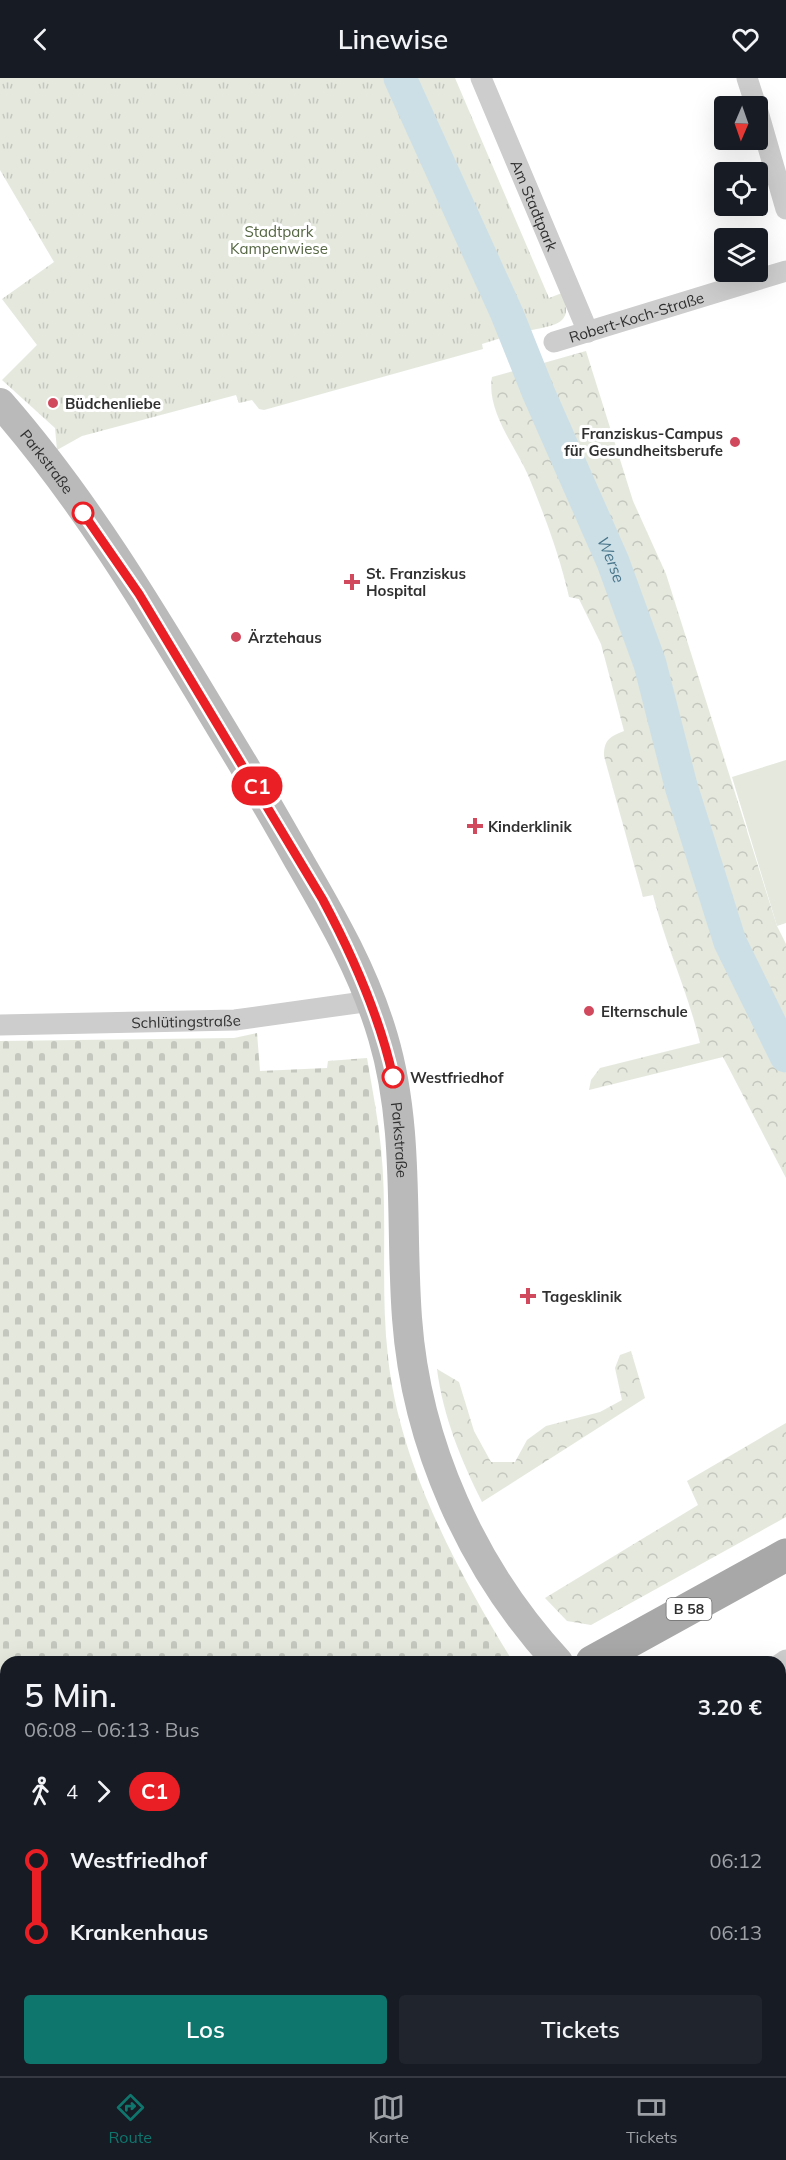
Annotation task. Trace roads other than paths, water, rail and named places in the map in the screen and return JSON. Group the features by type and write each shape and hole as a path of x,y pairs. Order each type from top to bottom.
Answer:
{"main road":[{"name":"B 58","path":"603,1656 786,1555"}],"street":[{"name":"Am Stadtpark","path":"481,78 588,332"},
{"path":"747,78 753,96"},
{"path":"768,147 786,209"},
{"name":"Robert-Koch-Straße","path":"554,342 786,272"},
{"name":"Parkstraße","path":"0,404 57,473 139,594 323,900 349,949 389,1057 400,1121 407,1319 420,1404 430,1440 470,1539 505,1595 553,1656"},
{"name":"Schlütingstraße","path":"0,1025 235,1020 370,1001"}],"waterway":[{"name":"Werse","path":"400,78 507,314 539,394 613,562 650,664 681,786 730,942 786,1056"}],"place":[{"name":"Büdchenliebe","path":"53,403"},
{"name":"Franziskus-Campus für Gesundheitsberufe","path":"735,442"},
{"name":"St. Franziskus Hospital","path":"352,582"},
{"name":"Ärztehaus","path":"236,637"},
{"name":"Kinderklinik","path":"475,826"},
{"name":"Elternschule","path":"589,1011"},
{"name":"Westfriedhof","path":"393,1077"},
{"name":"Tagesklinik","path":"528,1296"}],"park label":[{"name":"Stadtpark Kampenwiese","path":"279,240"}]}
